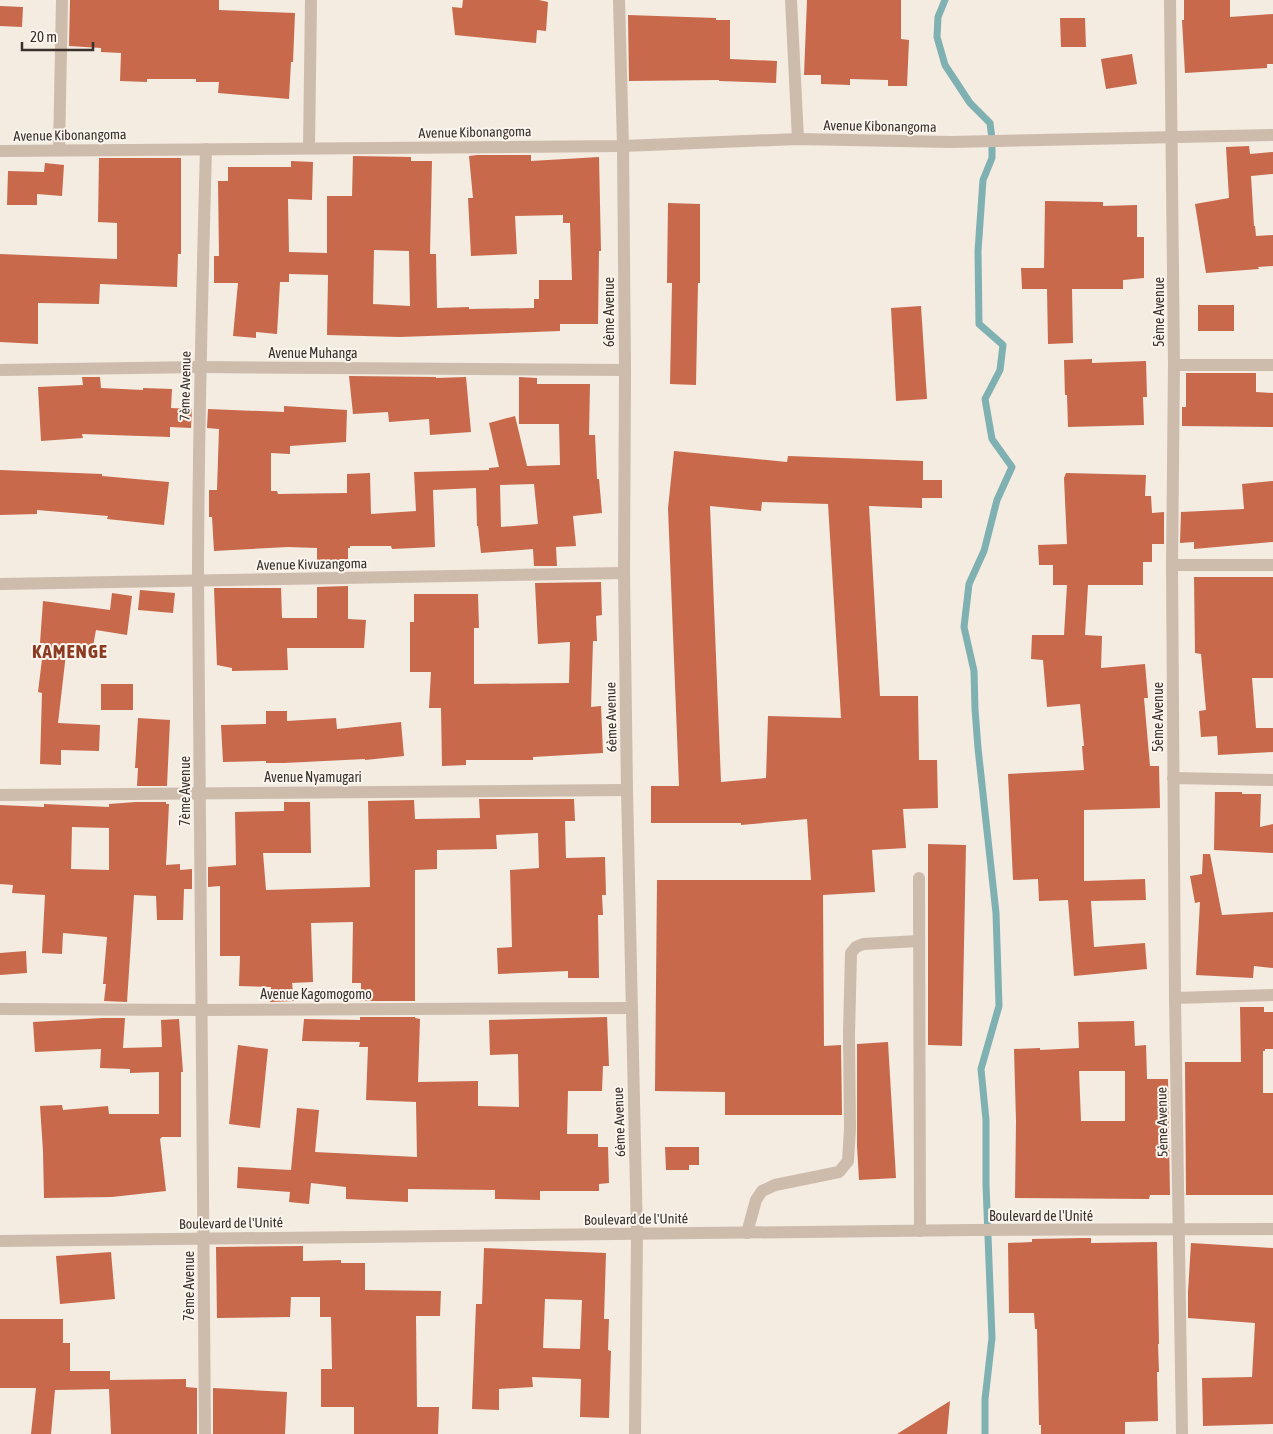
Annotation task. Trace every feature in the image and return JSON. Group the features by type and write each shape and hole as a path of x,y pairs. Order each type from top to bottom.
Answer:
{"street":[{"path":"59,150 62,0"},
{"path":"309,148 311,0"},
{"name":"6ème Avenue","path":"619,0 623,146 624,574 627,790 637,1234 635,1434"},
{"path":"791,0 798,139"},
{"name":"5ème Avenue","path":"1170,0 1173,137 1174,365 1172,565 1175,998 1182,1434"},
{"path":"1173,137 1273,135"},
{"name":"Avenue Kibonangoma","path":"0,151 623,146 798,139 950,142 1173,137"},
{"name":"7ème Avenue","path":"204,1434 198,581 200,367 206,149"},
{"path":"1174,365 1273,365"},
{"name":"Avenue Muhanga","path":"0,370 200,367 625,370"},
{"path":"1172,565 1273,566"},
{"name":"Avenue Kivuzangoma","path":"0,584 624,574"},
{"path":"1174,778 1273,780"},
{"name":"Avenue Nyamugari","path":"0,795 627,790"},
{"path":"919,878 920,1231"},
{"path":"747,1233 756,1200 762,1190 839,1172 848,1161 850,1129 849,1034 851,953 862,944 919,941"},
{"path":"1175,998 1273,995"},
{"name":"Avenue Kagomogomo","path":"0,1009 631,1008"},
{"name":"Boulevard de l'Unité","path":"0,1241 972,1230 1273,1229"}],"building":[{"path":"70,0 219,0 219,10 295,13 289,99 218,93 219,82 196,82 196,79 147,79 147,82 120,81 121,53 101,52 101,48 69,46"},
{"path":"463,0 539,0 548,2 546,31 537,30 536,43 455,35 452,7 462,8"},
{"path":"807,0 901,0 901,39 909,40 907,86 888,86 888,80 850,79 850,85 821,84 821,75 804,75"},
{"path":"1184,0 1230,0 1230,17 1273,14 1273,64 1267,64 1267,68 1185,73 1182,20 1184,20"},
{"path":"0,6 23,7 22,27 0,26"},
{"path":"628,15 730,20 730,59 777,61 776,83 719,80 629,81"},
{"path":"1060,18 1085,18 1086,47 1061,47"},
{"path":"1132,54 1137,84 1106,89 1101,59"},
{"path":"1249,146 1250,154 1273,152 1273,174 1251,176 1256,236 1273,235 1273,266 1258,267 1259,269 1206,273 1195,204 1229,198 1226,147"},
{"path":"531,155 531,161 599,157 601,251 599,251 598,324 560,324 560,331 400,337 327,335 328,275 289,274 289,282 280,282 277,334 256,332 256,338 233,336 238,283 214,283 214,256 219,256 218,181 228,181 228,167 291,167 291,161 313,162 312,200 288,199 289,252 327,253 327,196 352,196 353,156 411,157 411,161 432,161 430,254 436,254 437,308 534,308 534,299 539,299 539,280 572,280 570,223 563,223 563,215 515,216 517,254 471,256 468,198 473,198 469,156","holes":["374,250 409,251 410,306 373,304"]},
{"path":"99,158 181,158 181,254 178,254 177,287 100,284 99,304 38,303 38,344 0,342 0,254 117,259 117,223 98,222"},
{"path":"45,163 64,165 62,196 37,194 37,205 7,205 8,171 44,172"},
{"path":"1045,201 1103,202 1103,206 1137,205 1137,237 1144,237 1144,278 1123,280 1123,289 1072,289 1073,343 1048,344 1047,289 1022,289 1021,268 1044,268"},
{"path":"668,203 700,204 700,283 698,283 696,385 670,384 672,283 667,283"},
{"path":"1198,305 1234,305 1234,331 1198,331"},
{"path":"921,306 927,399 896,401 891,308"},
{"path":"1092,359 1092,363 1146,361 1147,397 1143,397 1144,425 1068,427 1064,360"},
{"path":"1186,373 1256,373 1256,392 1273,393 1273,427 1182,426 1182,407 1186,407"},
{"path":"349,376 466,377 471,432 430,435 429,419 389,422 388,412 353,414"},
{"path":"82,377 100,377 101,388 172,389 171,408 192,409 191,428 170,427 170,437 82,434 83,438 41,441 38,387 83,385"},
{"path":"519,377 537,378 537,384 590,384 589,435 595,435 597,479 599,479 602,513 573,516 576,546 556,547 557,566 534,566 533,549 481,553 477,526 476,488 433,490 435,547 392,549 391,546 350,546 348,548 348,570 317,570 317,548 288,547 214,551 212,517 209,517 209,490 217,490 219,429 207,428 208,409 284,412 284,406 347,410 346,442 290,446 290,454 271,453 271,491 277,491 278,494 347,493 347,474 370,473 371,514 416,511 414,472 489,470 489,468 499,467 489,423 515,416 527,466 560,465 559,424 519,424","holes":["534,484 538,524 501,527 500,485"]},
{"path":"674,451 787,462 788,456 923,461 923,480 942,480 942,498 922,498 922,508 869,506 880,696 918,696 919,760 937,760 938,808 903,809 906,848 872,850 875,892 823,895 824,1046 841,1045 842,1115 725,1115 725,1092 655,1091 657,880 811,880 807,819 741,825 741,823 651,823 651,786 679,786 668,508","holes":["762,502 828,504 841,718 768,716 766,778 721,782 710,506 761,511"]},
{"path":"0,470 102,474 102,476 169,482 164,525 107,519 108,516 37,510 37,514 0,515"},
{"path":"1066,473 1146,475 1145,496 1151,496 1152,513 1164,512 1164,544 1152,544 1152,562 1143,562 1143,585 1088,585 1085,635 1102,636 1101,668 1145,664 1148,698 1144,698 1150,766 1159,766 1160,808 1084,810 1084,881 1145,879 1146,900 1091,901 1094,947 1145,943 1147,969 1074,976 1068,900 1039,901 1038,879 1013,880 1008,774 1084,770 1080,704 1047,707 1043,660 1031,659 1032,635 1064,635 1067,585 1053,585 1053,565 1039,565 1038,545 1067,544 1064,478"},
{"path":"1273,481 1273,542 1194,549 1194,542 1180,543 1181,512 1244,509 1242,484"},
{"path":"1194,577 1273,577 1273,678 1252,678 1256,728 1273,728 1273,752 1218,755 1217,736 1201,737 1199,711 1206,710 1201,654 1195,653"},
{"path":"601,582 602,615 596,616 597,641 593,641 591,707 601,706 603,753 533,757 533,760 466,760 466,765 442,766 441,708 429,708 431,672 410,672 410,622 414,622 414,594 478,594 479,628 474,628 474,684 569,683 570,642 538,644 535,583"},
{"path":"348,586 348,619 366,620 364,648 287,648 288,670 232,671 232,668 217,665 214,588 281,588 282,618 317,618 317,587"},
{"path":"140,590 175,593 173,613 138,610"},
{"path":"112,593 132,596 127,635 96,630 93,646 79,644 78,647 67,645 58,723 100,725 99,751 61,750 61,765 40,764 42,693 38,692 44,643 40,643 43,601 110,610"},
{"path":"101,684 133,684 133,710 101,710"},
{"path":"266,711 287,711 287,721 336,718 337,729 401,722 404,756 365,760 284,763 266,763 266,761 223,762 221,725 266,724"},
{"path":"138,718 170,720 167,786 137,786 138,768 135,768"},
{"path":"1215,792 1261,794 1260,827 1273,824 1273,853 1214,850"},
{"path":"479,799 574,799 575,821 565,821 566,858 605,857 606,895 602,895 603,915 598,915 599,978 568,978 568,971 498,974 497,948 512,947 510,870 539,868 538,833 496,835 497,849 437,850 437,869 415,870 415,1001 361,1001 361,983 352,983 353,922 311,923 313,982 292,983 294,1001 270,1002 271,987 239,986 240,956 220,956 220,886 208,887 208,867 236,865 235,812 284,811 284,802 310,802 311,853 263,853 266,890 370,887 368,801 414,800 415,819 480,818"},
{"path":"166,802 166,804 169,804 166,865 180,864 180,870 192,869 192,889 184,889 183,920 157,920 156,896 134,895 127,1002 104,1001 106,984 103,984 107,937 63,933 62,954 42,953 45,895 12,893 13,885 0,884 0,805 44,807 44,804 109,807 109,804","holes":["72,827 109,828 109,870 71,869"]},
{"path":"928,844 966,845 962,1046 928,1045"},
{"path":"1203,854 1210,854 1222,915 1273,912 1273,968 1254,966 1253,978 1196,975 1200,902 1195,903 1190,876 1202,874"},
{"path":"26,951 27,973 0,975 0,953"},
{"path":"1240,1007 1264,1007 1264,1012 1273,1012 1273,1049 1265,1049 1263,1051 1263,1093 1273,1093 1273,1195 1186,1195 1185,1062 1241,1062"},
{"path":"360,1017 415,1017 420,1019 418,1082 478,1081 478,1106 519,1107 518,1054 490,1055 489,1020 607,1017 609,1066 603,1066 602,1091 568,1091 567,1134 598,1134 598,1147 608,1147 609,1183 599,1184 599,1191 540,1191 540,1200 495,1199 495,1190 408,1189 408,1202 346,1199 346,1187 311,1183 309,1204 289,1202 290,1192 237,1188 238,1167 291,1170 297,1108 319,1110 315,1152 417,1157 416,1102 366,1100 368,1047 359,1047 360,1042 302,1041 304,1019 360,1020"},
{"path":"125,1018 123,1048 162,1047 161,1020 179,1019 183,1072 181,1072 181,1137 162,1137 160,1139 166,1191 112,1197 44,1198 40,1106 62,1105 63,1110 108,1106 109,1114 159,1114 159,1072 130,1073 130,1069 100,1068 101,1049 35,1052 33,1022"},
{"path":"1134,1021 1135,1046 1146,1045 1147,1079 1168,1079 1170,1195 1150,1195 1149,1199 1015,1198 1016,1121 1014,1049 1079,1048 1078,1022","holes":["1079,1071 1125,1071 1125,1121 1081,1121"]},
{"path":"888,1042 896,1178 859,1180 857,1044"},
{"path":"238,1045 268,1049 260,1128 229,1124"},
{"path":"665,1147 699,1147 699,1165 689,1165 689,1170 666,1170"},
{"path":"1091,1238 1091,1243 1157,1242 1158,1421 1125,1422 1125,1434 1041,1434 1041,1425 1039,1425 1037,1329 1035,1329 1034,1313 1009,1313 1008,1243 1032,1242 1032,1239"},
{"path":"1191,1243 1273,1248 1273,1424 1203,1426 1202,1378 1252,1377 1255,1323 1188,1318"},
{"path":"303,1246 303,1261 341,1260 341,1263 365,1263 365,1290 441,1291 440,1316 416,1316 417,1407 439,1407 438,1434 354,1434 354,1407 321,1407 321,1369 332,1369 331,1317 320,1317 320,1297 291,1297 290,1317 217,1318 216,1247"},
{"path":"484,1248 606,1253 604,1319 609,1319 608,1350 611,1351 609,1418 580,1417 581,1379 532,1377 533,1387 499,1389 499,1410 472,1409 476,1304 482,1304","holes":["545,1299 582,1300 580,1349 543,1348"]},
{"path":"111,1252 115,1299 60,1304 56,1256"},
{"path":"0,1319 63,1319 63,1343 70,1343 70,1371 110,1371 110,1380 186,1379 186,1387 197,1388 197,1434 111,1434 109,1389 55,1390 51,1434 31,1434 36,1388 0,1388"},
{"path":"213,1388 287,1392 285,1434 213,1434"},
{"path":"950,1401 947,1434 897,1434"}],"waterway":[{"path":"945,0 938,17 937,37 945,65 970,103 990,123 992,158 983,180 978,251 979,324 1003,345 1000,370 985,399 992,439 1012,467 997,500 984,551 969,584 964,627 974,671 978,748 996,913 999,1006 981,1069 986,1120 986,1185 992,1338 985,1399 985,1434"}],"district":[{"name":"KAMENGE","path":"70,651"}]}
